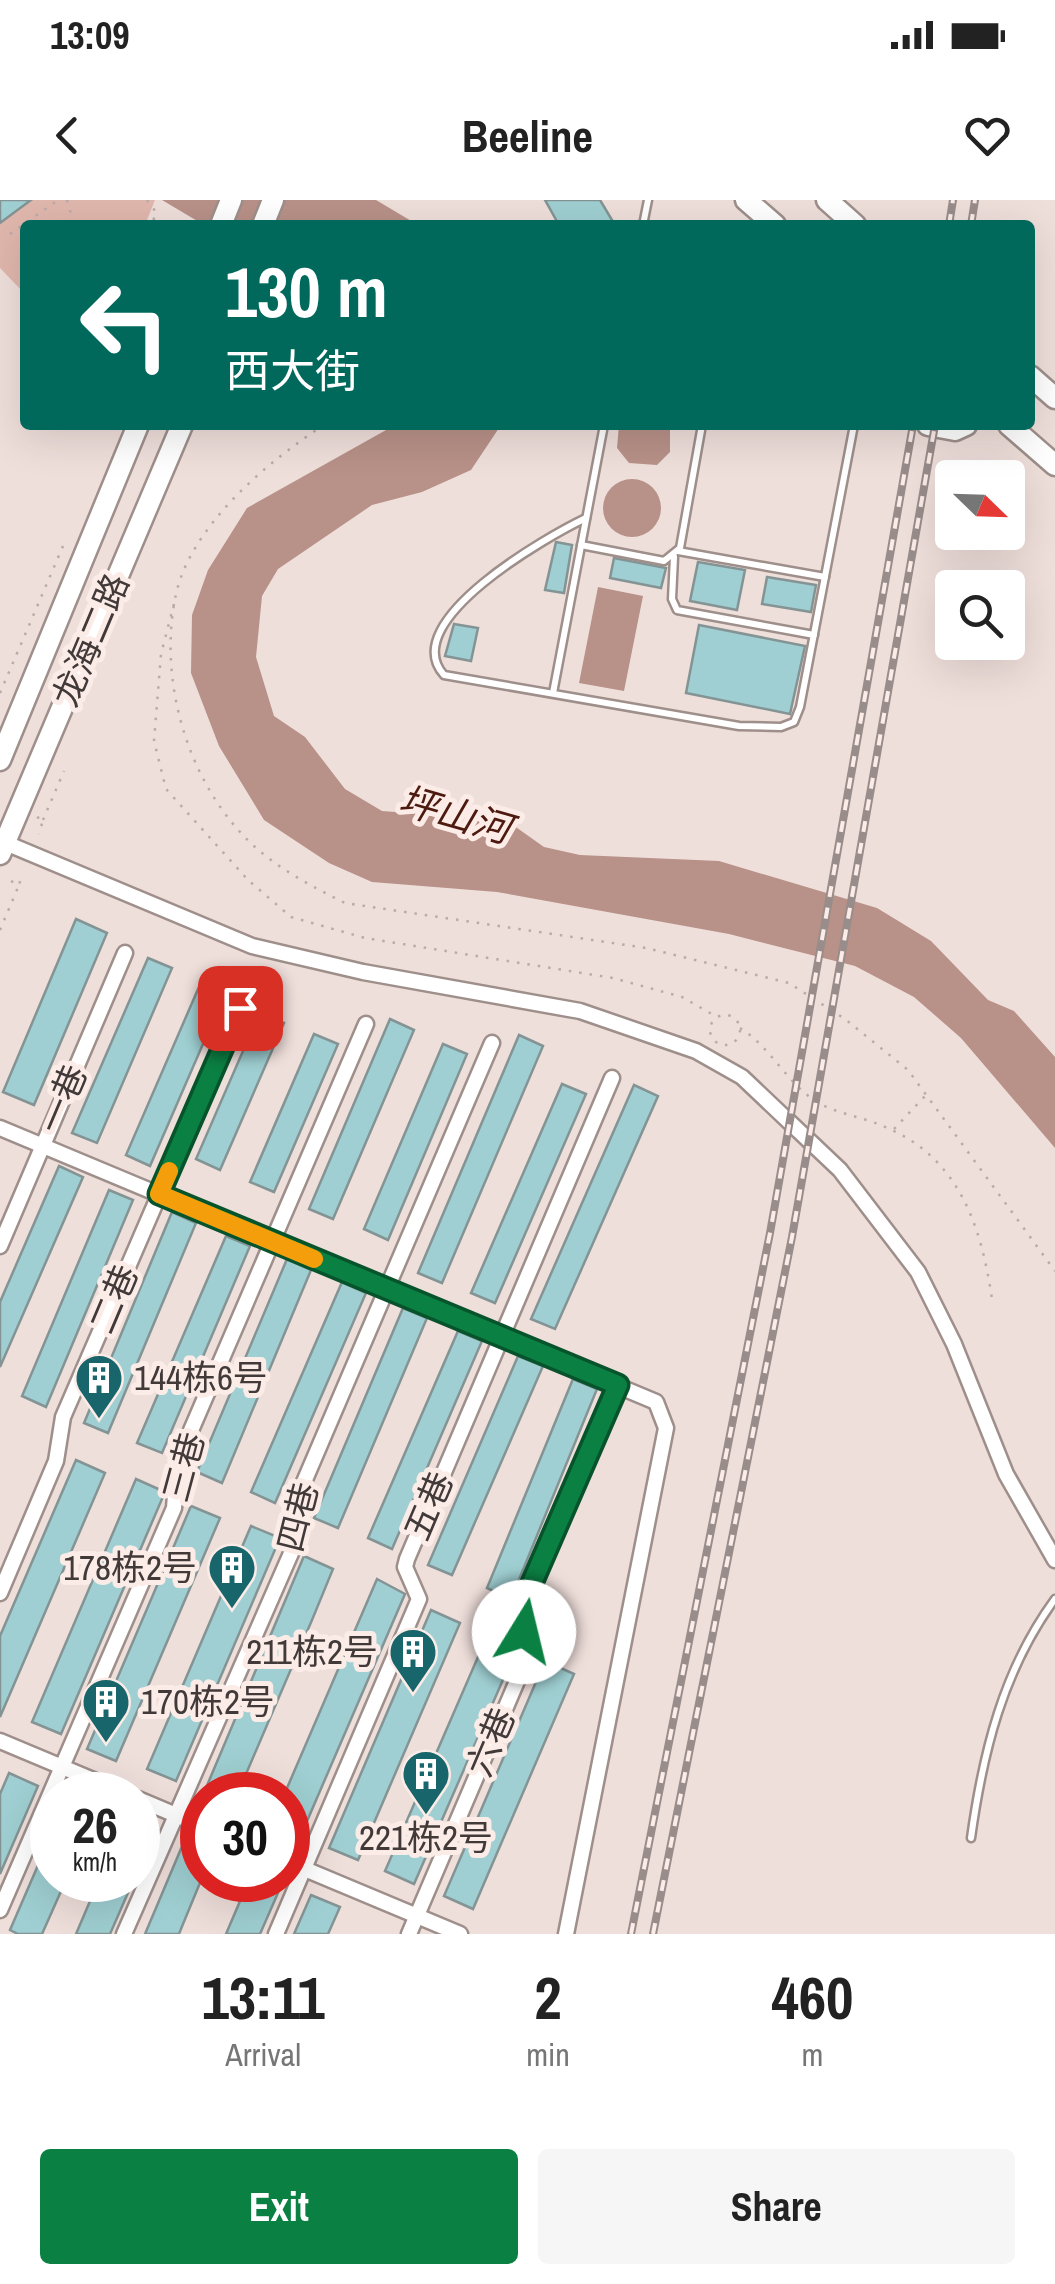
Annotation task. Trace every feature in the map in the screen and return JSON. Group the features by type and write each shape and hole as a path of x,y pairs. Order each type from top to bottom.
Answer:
{"main road":[{"path":"746,200 769,220"},
{"path":"827,200 850,220"},
{"path":"1035,380 1055,398"},
{"name":"龙海二路","path":"0,760 136,430"},
{"name":"龙海二路","path":"2,846 180,430"},
{"path":"1014,430 1055,465"}],"street":[{"path":"2,846 252,946 363,972 580,1011 696,1051 742,1077 840,1170 918,1272 954,1344 1006,1474 1055,1560"},
{"name":"一巷","path":"0,1246 125,953"},
{"name":"二巷","path":"0,1593 56,1461 63,1417 240,1008"},
{"name":"三巷","path":"0,1910 174,1508 177,1469 186,1442 366,1024"},
{"name":"四巷","path":"124,1934 292,1552 297,1500 492,1043"},
{"name":"五巷","path":"310,1854 420,1598 405,1567 407,1558 612,1078"},
{"path":"0,1128 656,1402 666,1428 566,1934"},
{"name":"六巷","path":"409,1934 532,1646 520,1623 522,1606 621,1387"},
{"path":"0,1741 74,1772"},
{"path":"160,1808 180,1817"},
{"path":"310,1871 460,1934"},
{"name":"五巷","path":"276,1934 290,1902"}],"lane":[{"path":"553,693 603,430"},
{"path":"701,430 676,554 672,598 677,610 814,635"},
{"path":"586,518 550,535 452,610 439,628 435,647 437,668 444,676 738,726 782,726 794,722 800,707 853,430"},
{"path":"581,545 664,561 676,554 825,576"},
{"path":"972,1838 978,1787 1009,1677 1033,1629 1055,1599"}],"path":[{"path":"30,220 58,200"},
{"path":"10,234 20,227"},
{"path":"316,430 276,455 195,548 176,594 161,654 154,741 166,789 248,880 291,917 364,938 613,978 682,997 717,1017 732,1016 811,1098 892,1131 937,1159 966,1198 984,1245 992,1299"},
{"path":"0,694 66,538"},
{"path":"176,594 173,656 178,717 204,783 253,846 300,881 345,903 646,948 789,983 845,1018 908,1070 1055,1271"},
{"path":"39,834 64,771"},
{"path":"31,815 43,820"},
{"path":"0,930 22,875"},
{"path":"12,881 18,885"},
{"path":"717,1017 711,1030 718,1042 731,1043 740,1028"},
{"path":"892,1131 927,1094"}],"shaded area":[{"path":"0,200 155,200 147,220 20,220 20,289 0,268"},
{"path":"162,200 376,200 410,220 196,220"},
{"path":"386,430 498,430 471,470 422,492 372,505 278,569 262,596 256,657 274,716 305,737 345,789 382,811 506,820 544,847 580,855 719,861 877,908 931,941 988,1000 1014,1011 1055,1057 1055,1148 961,1038 914,997 855,966 729,934 497,892 372,882 329,863 264,820 219,746 191,673 192,615 208,570 247,508"},
{"path":"619,430 670,430 670,452 657,465 629,463 617,448"},
{"path":"632,479 652,488 661,508 652,528 632,537 612,528 603,508 612,488"},
{"path":"598,587 643,596 624,691 579,683"}],"building":[{"path":"0,200 31,200 0,223"},
{"path":"545,200 600,200 612,220 556,220"},
{"path":"556,542 572,545 564,593 545,590"},
{"path":"614,558 666,568 661,588 610,578"},
{"path":"698,562 745,570 737,610 690,601"},
{"path":"767,577 816,585 811,612 762,604"},
{"path":"454,624 478,628 471,661 445,656"},
{"path":"699,625 805,646 790,714 686,693"},
{"path":"76,919 107,933 34,1105 3,1092"},
{"path":"148,958 172,968 97,1143 72,1133"},
{"path":"202,980 226,991 150,1166 126,1155"},
{"path":"260,1012 284,1023 220,1170 196,1159"},
{"path":"390,1019 414,1030 333,1219 309,1209"},
{"path":"314,1034 338,1044 274,1192 250,1182"},
{"path":"519,1035 543,1046 442,1283 418,1273"},
{"path":"443,1044 467,1054 388,1240 364,1229"},
{"path":"562,1084 586,1094 495,1303 471,1293"},
{"path":"634,1085 658,1096 555,1329 531,1319"},
{"path":"59,1166 83,1177 0,1367 0,1302"},
{"path":"109,1190 133,1200 46,1407 22,1396"},
{"path":"172,1212 196,1223 108,1433 84,1423"},
{"path":"226,1236 250,1246 162,1453 137,1443"},
{"path":"287,1259 311,1270 222,1483 197,1472"},
{"path":"342,1282 366,1293 275,1503 251,1492"},
{"path":"403,1308 427,1318 338,1528 314,1518"},
{"path":"458,1331 482,1341 392,1549 368,1538"},
{"path":"518,1356 543,1366 452,1575 428,1565"},
{"path":"573,1379 597,1389 511,1599 487,1588"},
{"path":"76,1460 105,1473 0,1717 0,1636"},
{"path":"136,1479 165,1492 61,1734 32,1722"},
{"path":"191,1506 220,1518 116,1761 87,1749"},
{"path":"251,1526 280,1538 176,1781 147,1769"},
{"path":"304,1556 333,1569 247,1772 213,1772"},
{"path":"377,1579 405,1594 310,1814 310,1772 294,1772"},
{"path":"431,1610 460,1623 358,1860 329,1848"},
{"path":"491,1627 519,1643 414,1884 385,1871"},
{"path":"545,1661 574,1674 473,1909 444,1896"},
{"path":"9,1773 30,1782 30,1805 0,1874 0,1794"},
{"path":"180,1851 180,1902 192,1902 179,1934 145,1934"},
{"path":"30,1884 30,1902 56,1902 42,1934 10,1930"},
{"path":"310,1897 340,1907 328,1934 294,1934"},
{"path":"90,1902 124,1902 110,1934 76,1934"},
{"path":"240,1902 274,1902 260,1934 226,1934"}],"railway":[{"path":"950,220 953,200"},
{"path":"972,220 975,200"},
{"path":"631,1934 770,1233 912,430"},
{"path":"653,1934 792,1237 934,430"}],"slow traffic":[{"path":"169,1171 159,1194 314,1259"}],"place":[{"name":"144栋6号","path":"99,1420"},
{"name":"178栋2号","path":"232,1610"},
{"name":"211栋2号","path":"413,1694"},
{"name":"170栋2号","path":"106,1744"},
{"name":"221栋2号","path":"426,1816"}],"route":[{"path":"240,1008 159,1194 618,1385 522,1606 520,1623 524,1632"}],"water label":[{"name":"坪山河","path":"455,815"}]}
